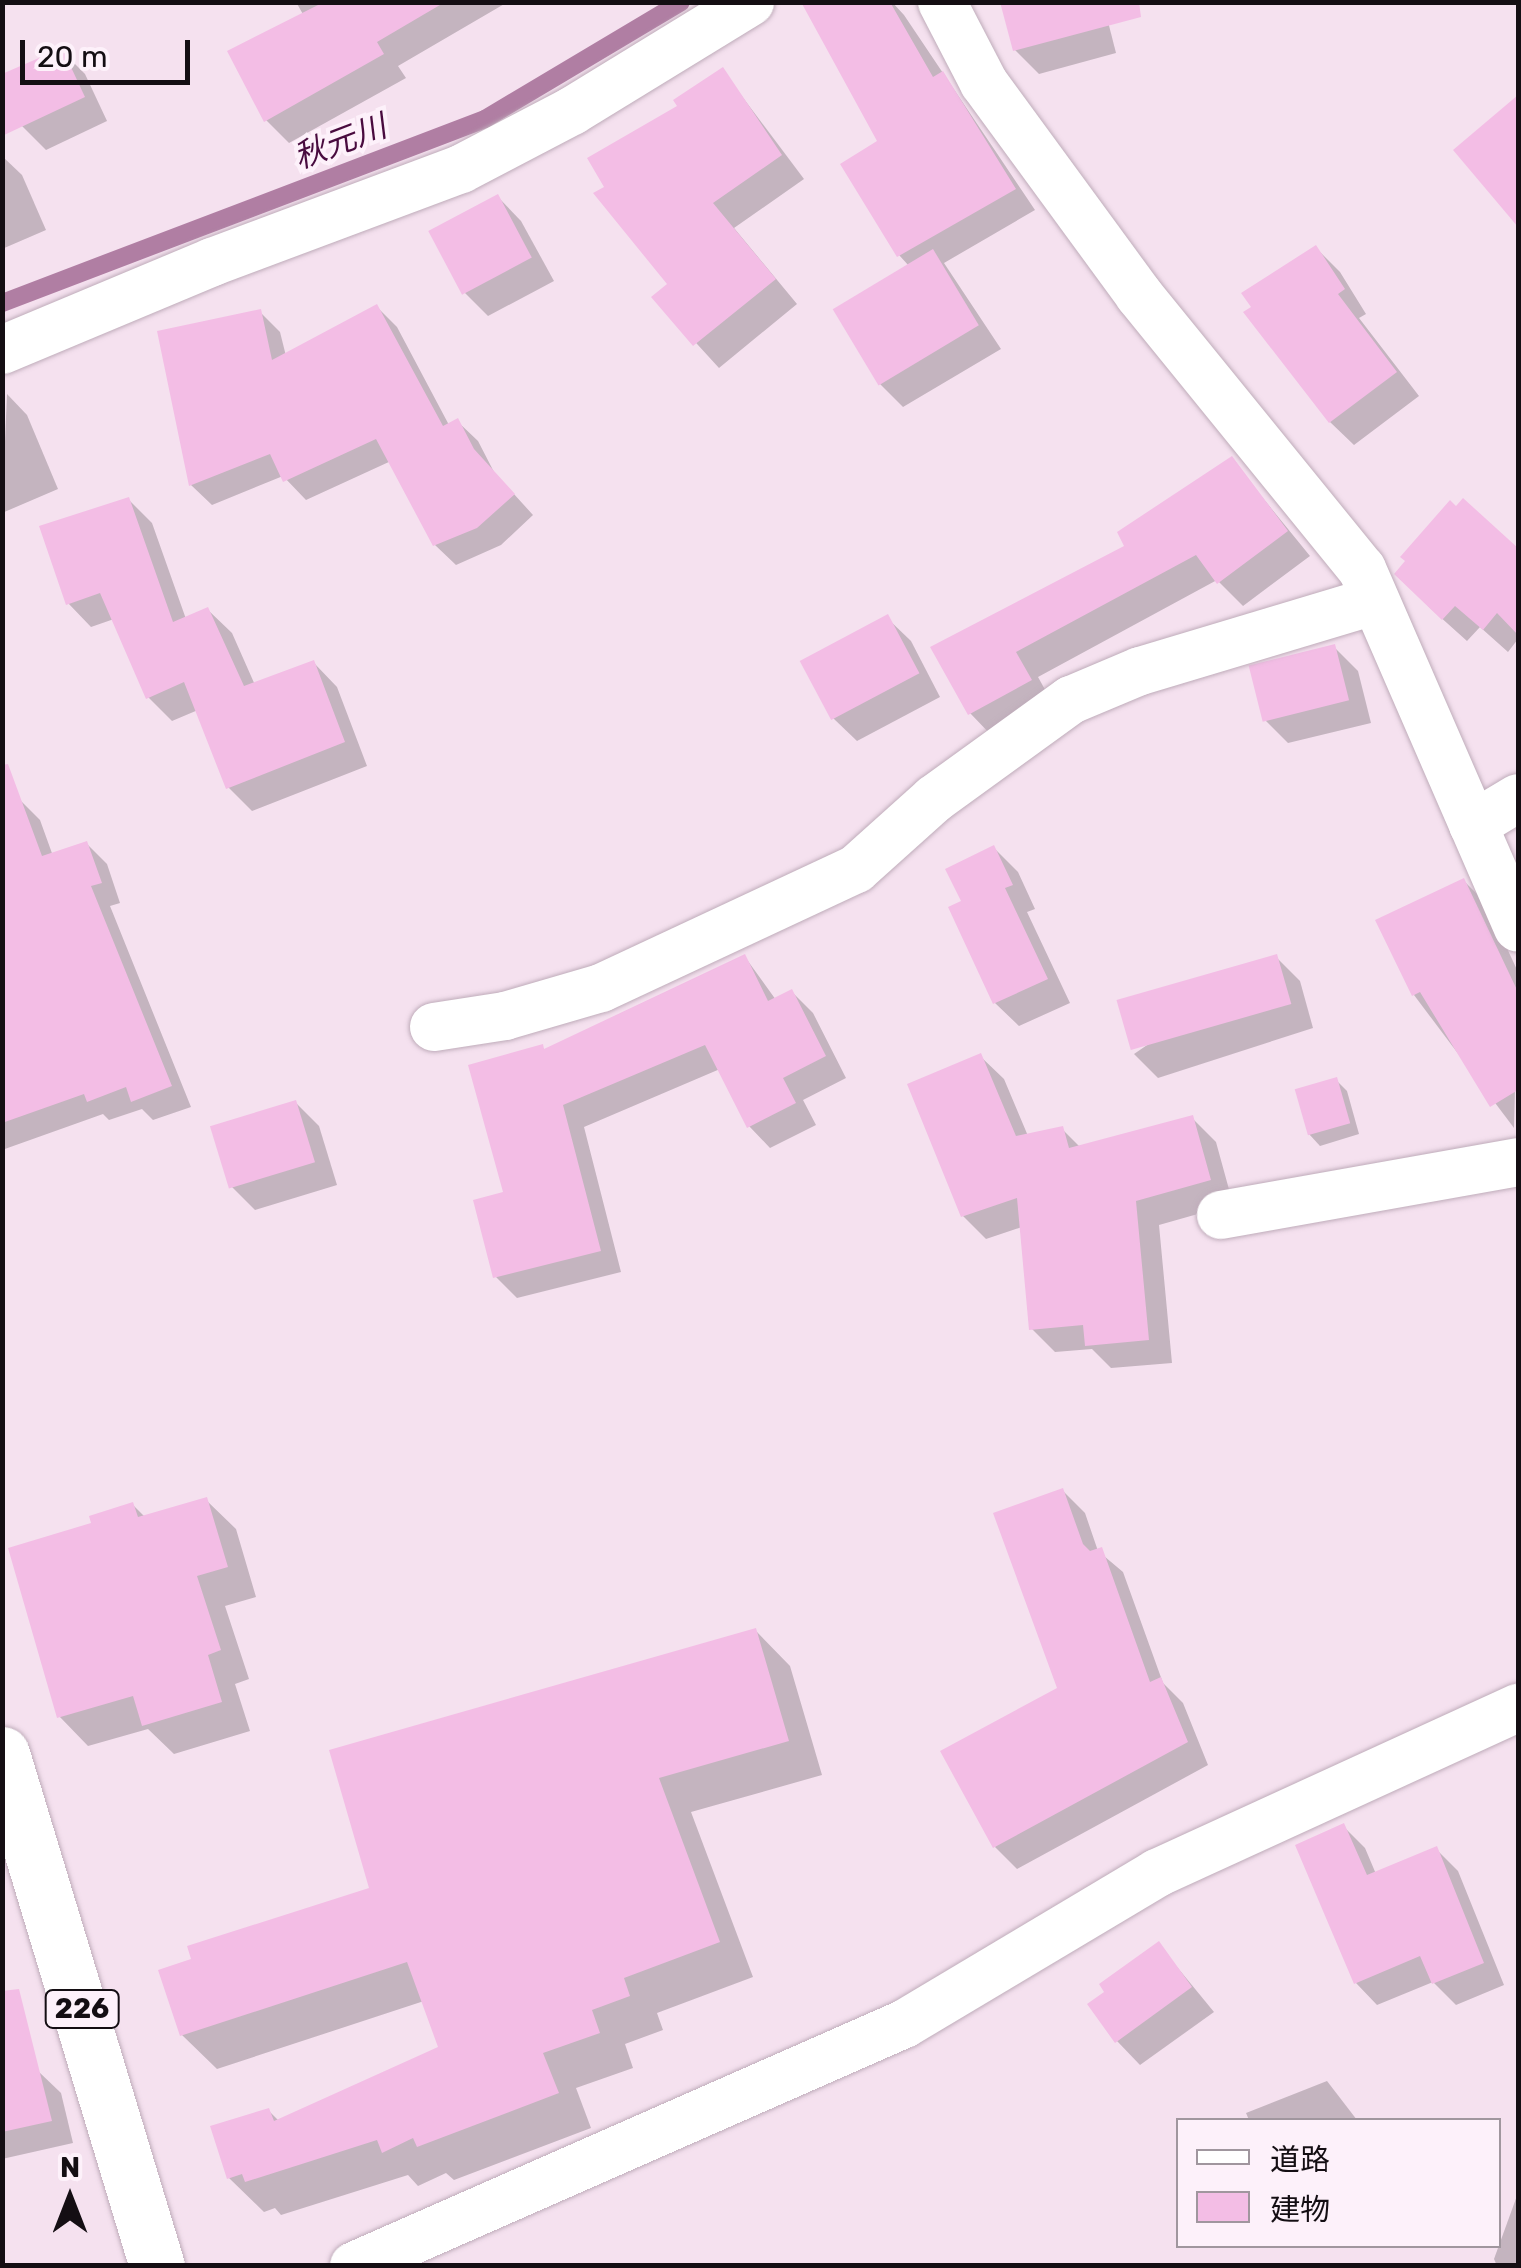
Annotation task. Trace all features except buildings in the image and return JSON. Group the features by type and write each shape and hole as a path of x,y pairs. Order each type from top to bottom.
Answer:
{"highway":[{"name":"226","path":"2,1754 157,2266"}],"street":[{"path":"2,350 212,262 461,169 572,110 750,2"},
{"path":"942,2 995,98 1139,295 1362,569 1518,928"},
{"path":"434,1027 506,1016 602,988 856,868 934,799 1071,700 1140,671 1374,601"},
{"path":"1473,826 1518,798"},
{"path":"1221,1215 1518,1162"},
{"path":"354,2266 904,2024 1158,1873 1518,1708"}],"waterway":[{"name":"秋元川","path":"2,303 485,119 681,2"}]}
